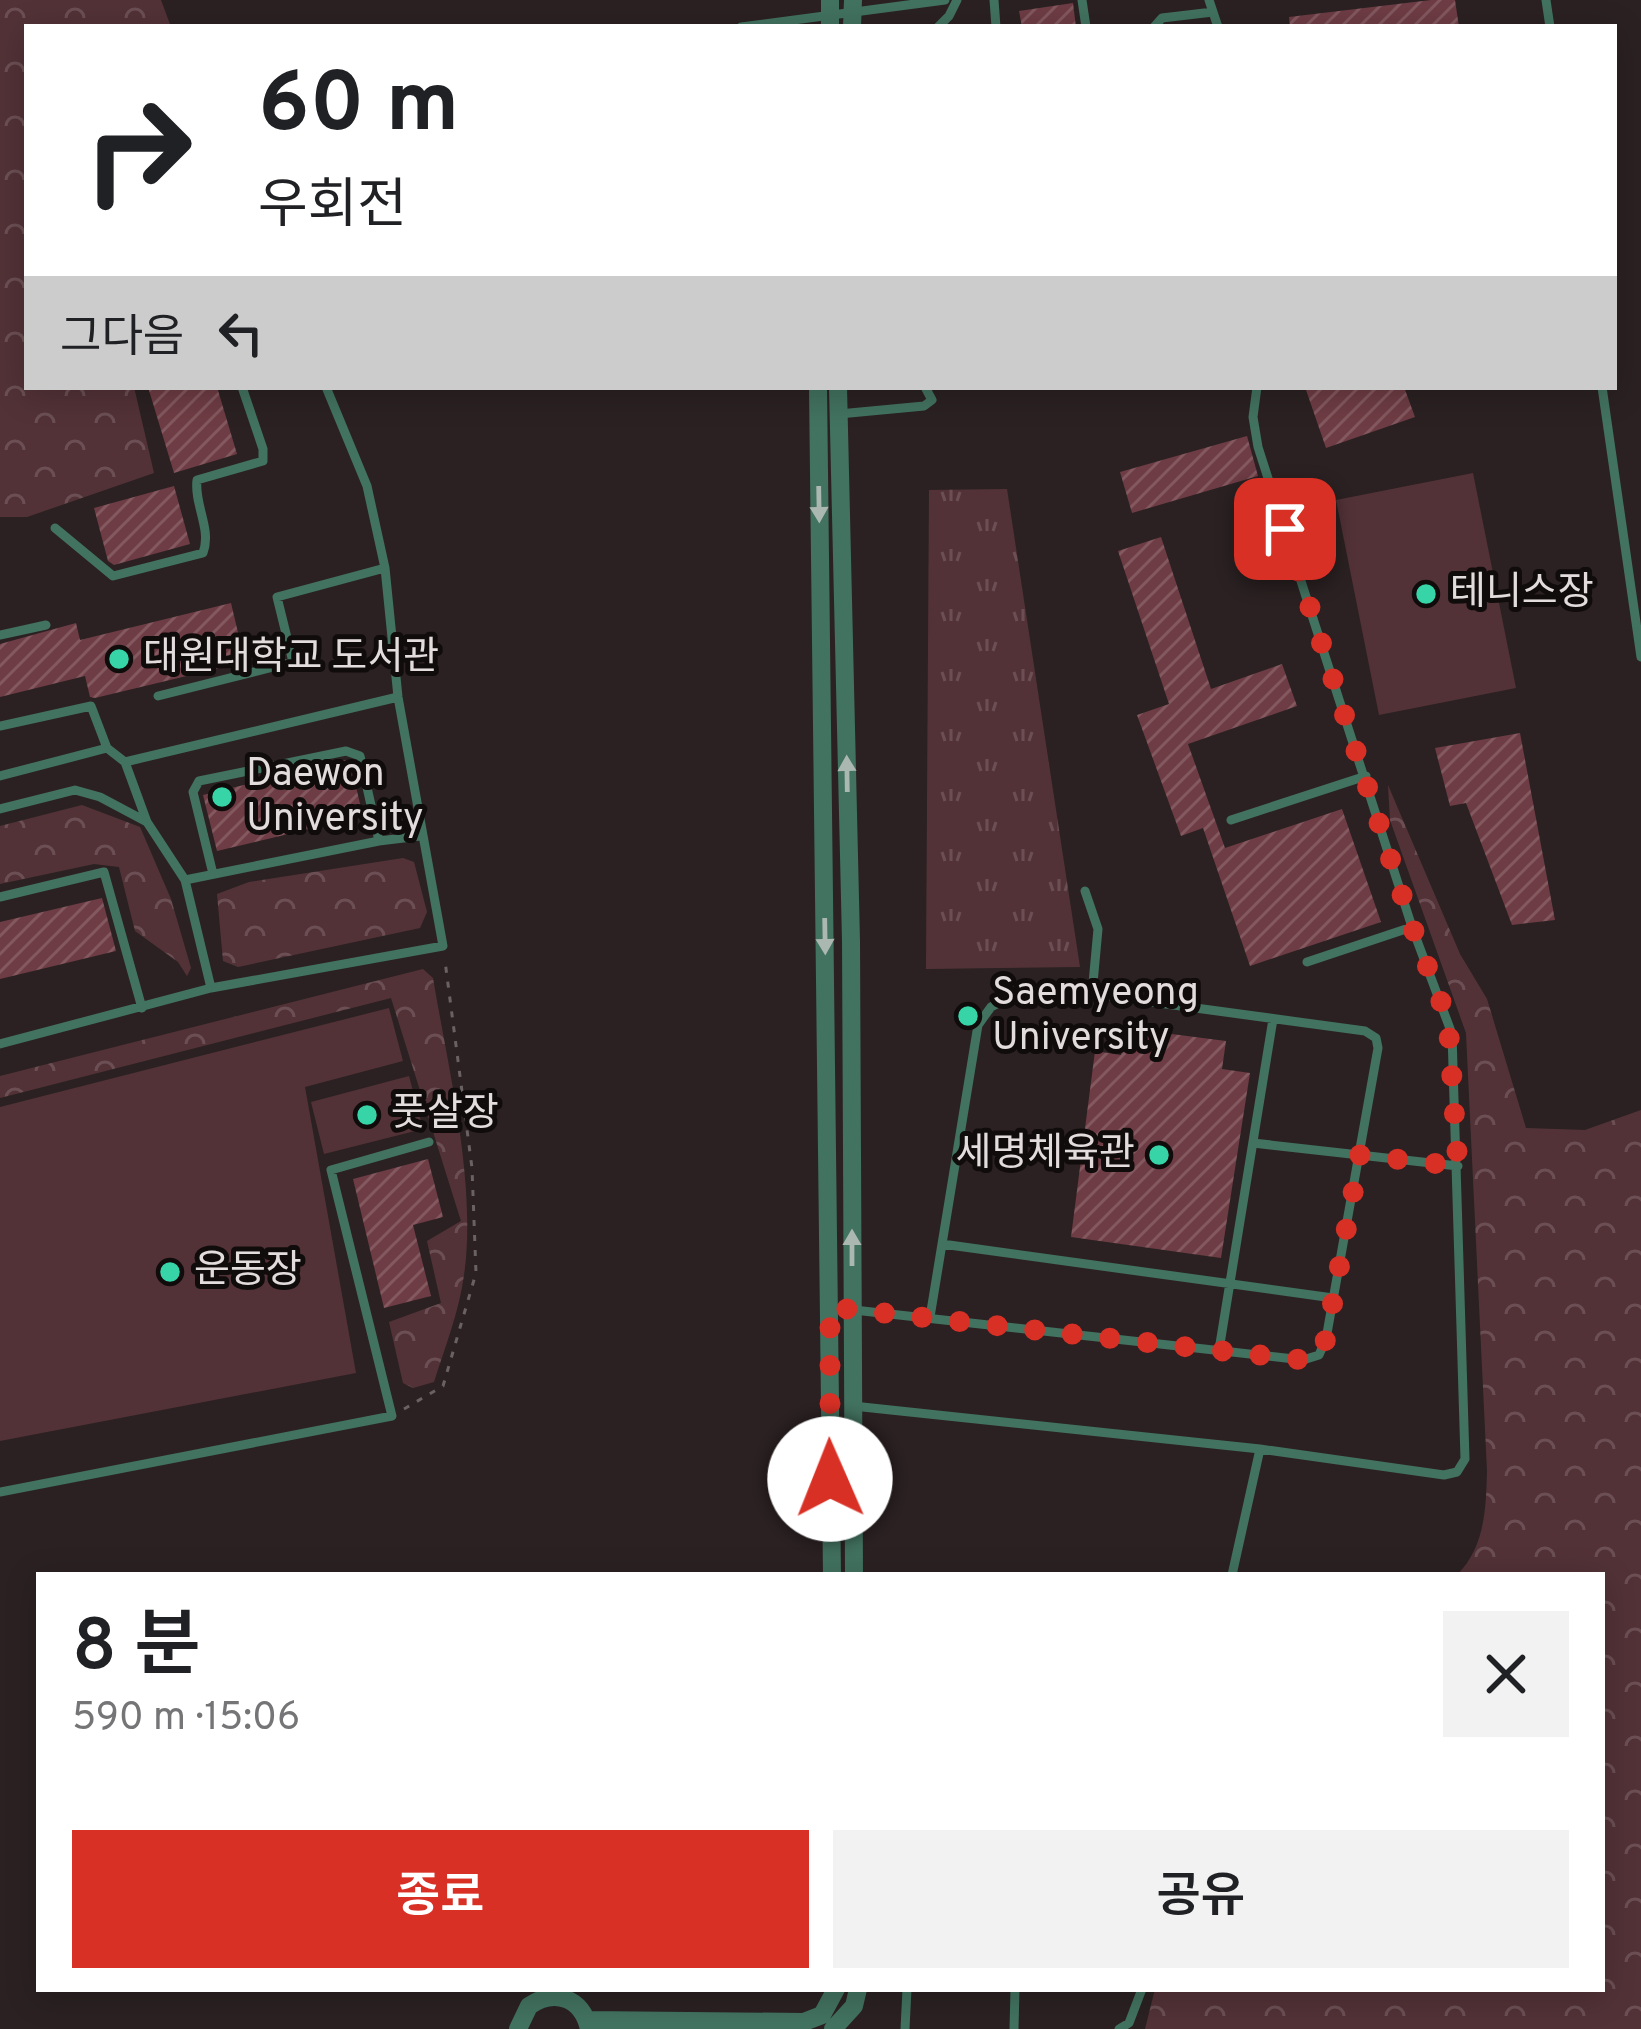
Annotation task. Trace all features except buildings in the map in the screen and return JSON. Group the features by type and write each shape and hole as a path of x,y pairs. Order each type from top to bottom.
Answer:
{"street":[{"path":"818,390 832,1572"},
{"path":"831,1554 854,1566 849,854 838,390"},
{"path":"818,417 839,414"},
{"path":"824,854 849,854"},
{"path":"830,1307 853,1310"},
{"path":"518,2029 529,2006 550,1996 573,2002 588,2024 804,2022 822,2015 834,1992"},
{"path":"833,2029 854,2006 857,1992"}],"lane":[{"path":"763,24 944,0"},
{"path":"1157,24 1162,18 1211,6"},
{"path":"55,528 112,576 203,553 208,540 197,480 263,461 243,390"},
{"path":"0,1044 212,988 442,946 398,697 386,568 367,486 327,390"},
{"path":"839,414 924,406 932,400 927,390"},
{"path":"854,1406 1260,1449 1444,1475 1457,1472 1465,1459 1452,1034 1412,926 1258,447 1253,417 1257,390"},
{"path":"1602,390 1641,657"},
{"path":"158,696 293,662 278,597 386,568"},
{"path":"0,635 46,625"},
{"path":"125,762 398,697"},
{"path":"0,725 92,706 106,748 125,762 147,822 185,880 212,988"},
{"path":"0,776 106,748"},
{"path":"213,874 193,792 200,781 346,751 361,756 379,842"},
{"path":"1231,820 1366,776"},
{"path":"0,809 76,790 147,822"},
{"path":"185,880 420,836"},
{"path":"0,897 104,872 142,1008"},
{"path":"1085,891 1098,929 1092,994"},
{"path":"1307,962 1412,926"},
{"path":"853,1310 1304,1360 1319,1355 1360,1155 1376,1038 1364,1031 1092,994 1006,999 991,1007 978,1025 930,1317"},
{"path":"1219,1350 1273,1019"},
{"path":"0,1492 392,1416 331,1169 429,1142"},
{"path":"1253,1143 1458,1166"},
{"path":"942,1244 1334,1298"},
{"path":"1233,1572 1260,1449"},
{"path":"905,2029 907,1992"},
{"path":"1014,2029 1015,1992"},
{"path":"1119,2029 1129,2023 1141,1992"}],"path":[{"path":"392,1416 443,1386 476,1273 472,1168 442,946"}],"green space":[{"path":"0,0 161,0 170,24 24,24 24,390 135,390 154,473 27,517 0,517"},
{"name":"테니스장","path":"1473,473 1516,688 1379,715 1336,500"},
{"path":"1007,489 1080,967 926,969 929,490"},
{"path":"1388,785 1460,954 1487,999 1526,1128 1585,1130 1641,1110 1641,2029 1145,2029 1154,1992 1605,1992 1605,1572 1459,1572 1479,1540 1487,1471 1466,1033 1390,820"},
{"path":"82,805 140,827 171,899 191,968 187,976 178,962 135,931 119,867 94,864 0,884 0,826"},
{"path":"403,858 414,862 427,912 420,928 238,967 223,961 217,894 249,882"},
{"path":"423,969 433,978 467,1203 462,1289 434,1382 413,1388 403,1383 389,1322 441,1303 427,1241 461,1221 391,998 0,1098 0,1076"},
{"name":"운동장","path":"389,1008 403,1061 305,1087 356,1373 0,1441 0,1107"},
{"name":"풋살장","path":"409,1076 423,1129 324,1154 311,1102"}],"place":[{"name":"테니스장","path":"1426,594"},
{"name":"대원대학교 도서관","path":"119,659"},
{"name":"Daewon University","path":"222,797"},
{"name":"Saemyeong University","path":"968,1016"},
{"name":"풋살장","path":"367,1115"},
{"name":"세명체육관","path":"1159,1155"},
{"name":"운동장","path":"170,1272"}],"route":[{"path":"830,1479 830,1307 1304,1360 1319,1355 1326,1339 1360,1155 1458,1166 1452,1034 1412,926 1285,529"}]}
